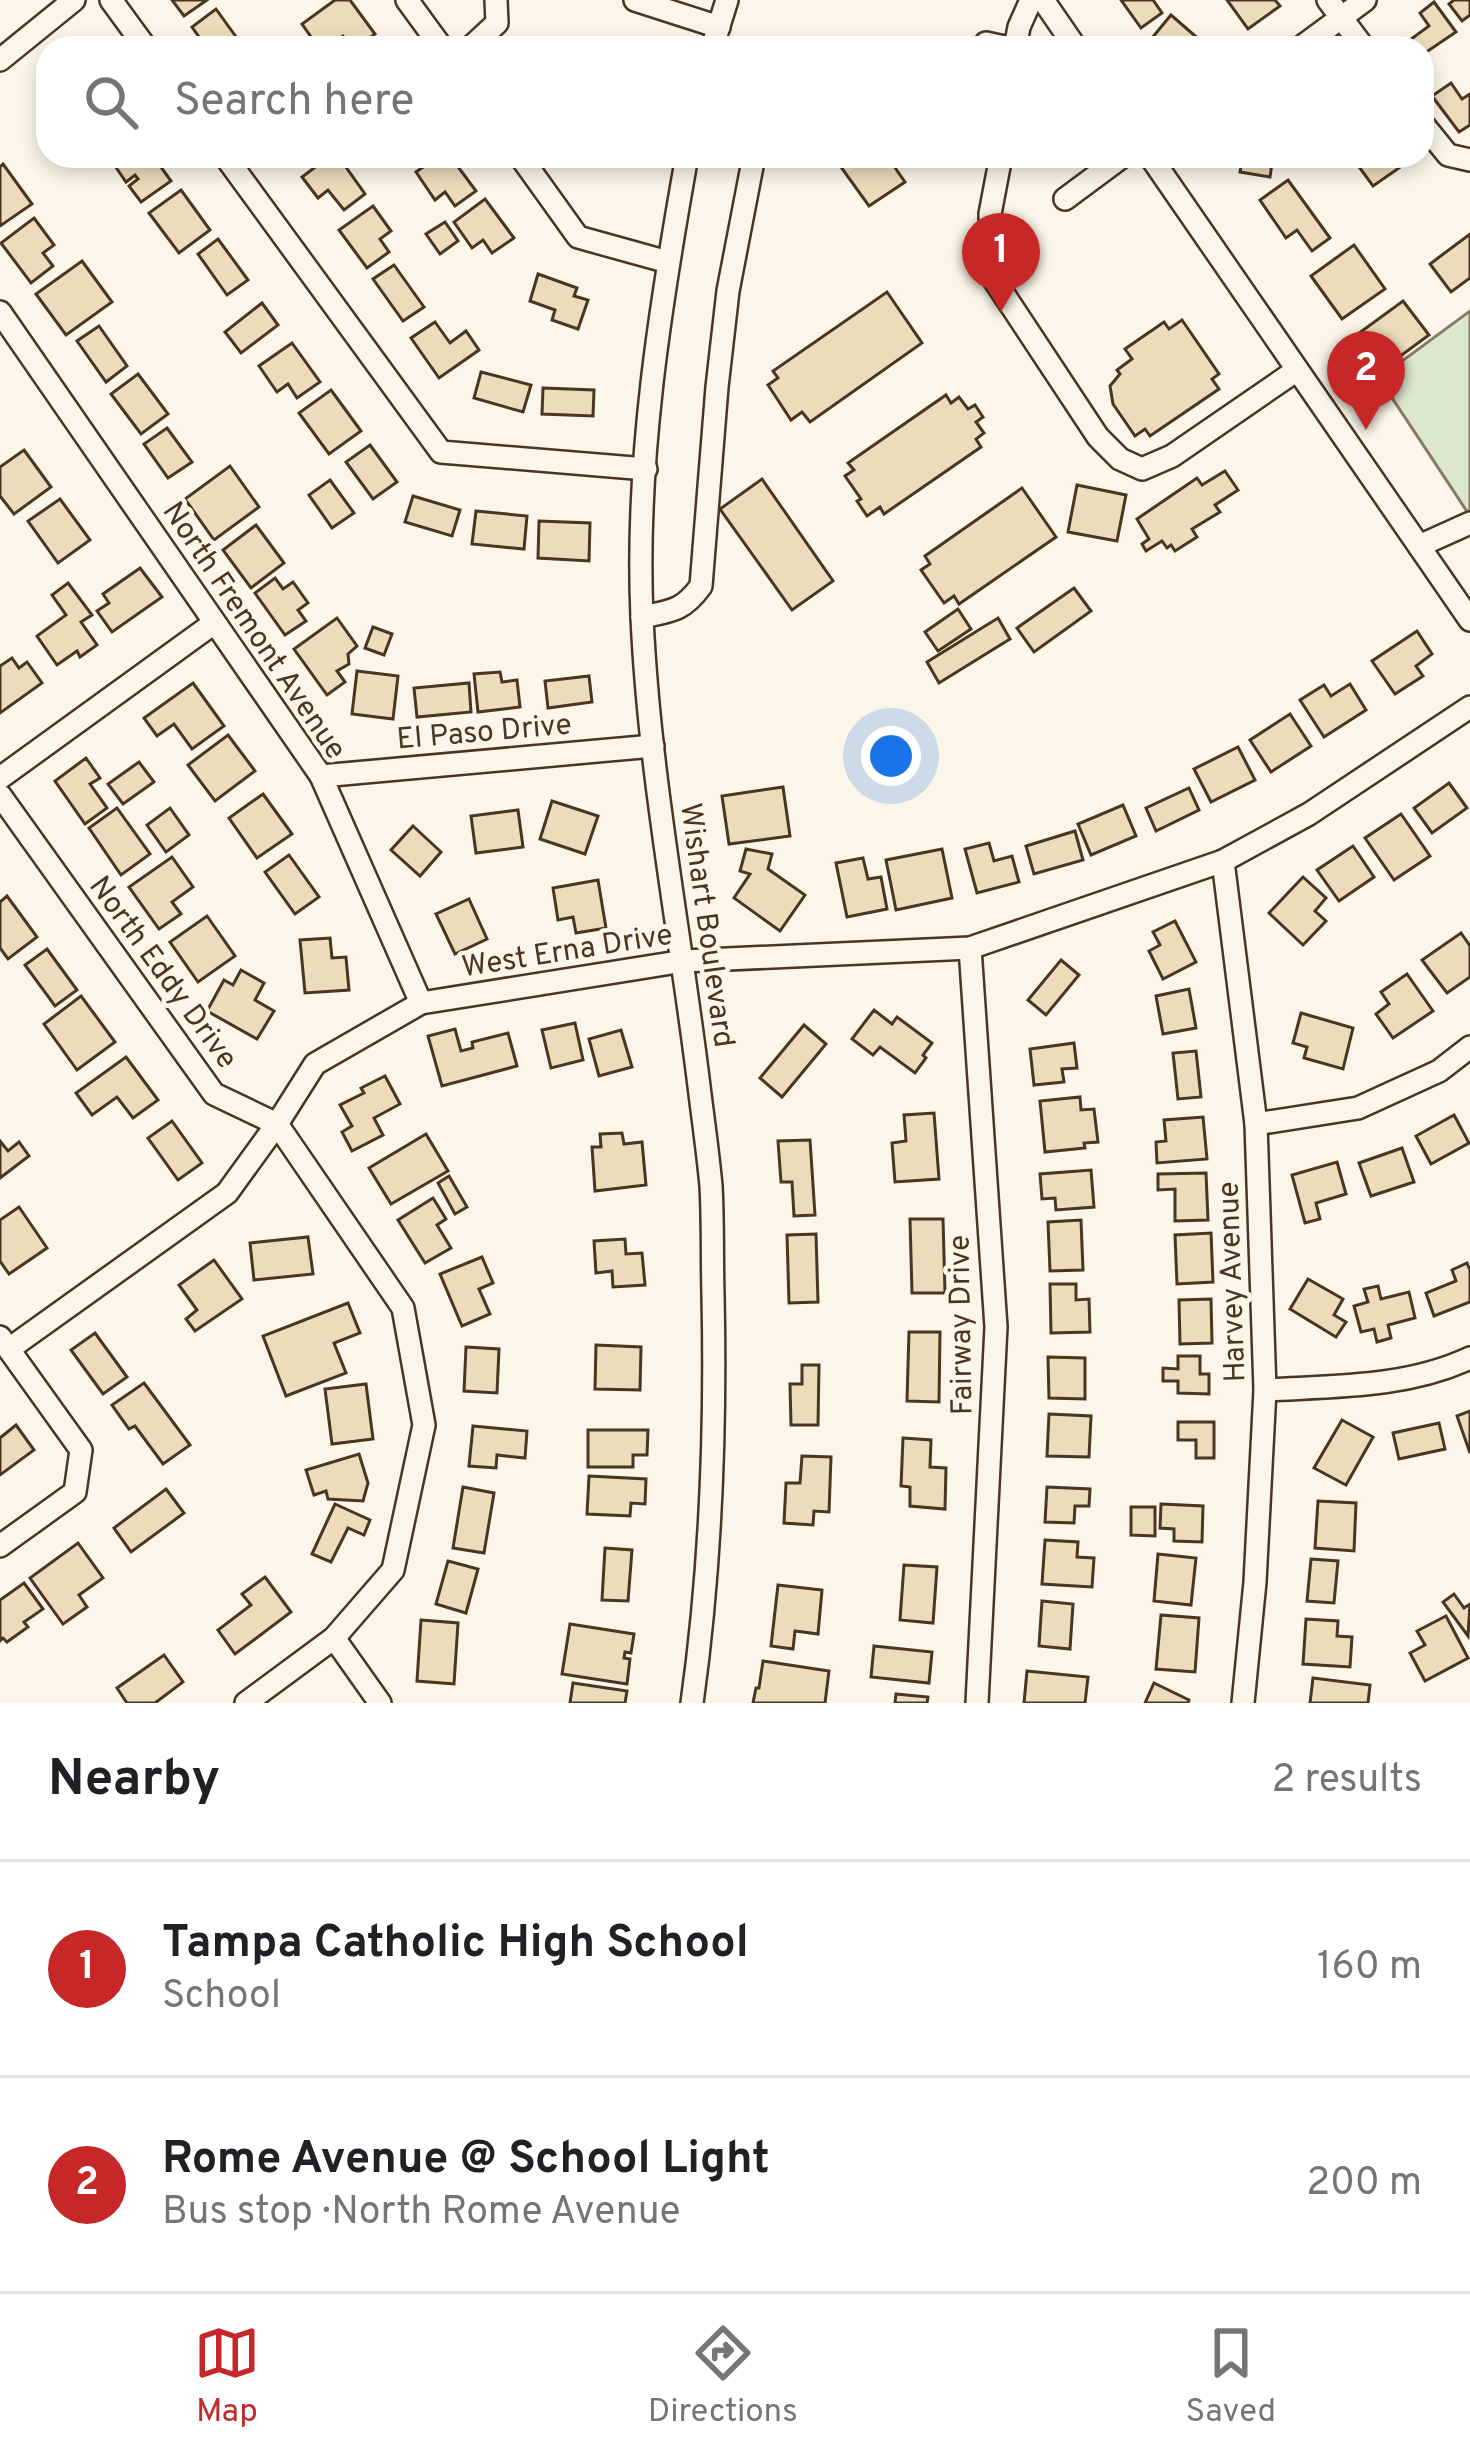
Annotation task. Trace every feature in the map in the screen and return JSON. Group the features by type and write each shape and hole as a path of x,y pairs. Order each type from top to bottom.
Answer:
{"street":[{"path":"0,60 74,0"},
{"path":"111,0 137,36"},
{"path":"407,0 433,36"},
{"path":"483,36 497,23 496,0"},
{"path":"634,0 712,36"},
{"path":"717,36 727,0"},
{"path":"1016,36 1031,0"},
{"path":"1043,0 1068,36"},
{"path":"1310,36 1334,9 1365,0"},
{"path":"1334,9 1355,36"},
{"path":"1434,138 1448,155 1470,160"},
{"path":"234,168 441,452 646,469"},
{"path":"529,168 578,237 668,262"},
{"name":"Wishart Boulevard","path":"685,168 668,262 641,537 653,746 711,1185 716,1406 711,1525 692,1703"},
{"path":"642,617 678,609 701,586 723,329 752,168"},
{"path":"999,168 990,214 991,275 1099,436 1120,459 1142,470 1172,456 1297,370"},
{"path":"1065,199 1108,168"},
{"path":"1159,168 1470,620"},
{"name":"North Fremont Avenue","path":"0,312 321,776 422,1003"},
{"path":"1419,546 1470,523"},
{"path":"0,778 214,623"},
{"name":"West Erna Drive","path":"0,1546 75,1492 81,1450 4,1343 227,1193 315,1064 422,1003 684,961 970,948 1223,861 1310,814 1470,706"},
{"name":"El Paso Drive","path":"321,776 653,746"},
{"name":"North Eddy Drive","path":"0,795 214,1094 277,1124"},
{"name":"Harvey Avenue","path":"1223,861 1256,1124 1265,1390 1244,1703"},
{"name":"Fairway Drive","path":"970,948 996,1328 977,1703"},
{"path":"1256,1124 1358,1108 1438,1071 1470,1047"},
{"path":"246,1703 334,1638 393,1570 424,1424 403,1308 277,1124"},
{"path":"1265,1390 1366,1385 1408,1378 1470,1358"},
{"path":"334,1638 380,1703"}],"green space":[{"path":"1470,311 1470,516 1379,378"}],"building":[{"path":"172,0 207,0 184,16"},
{"path":"335,0 350,0 375,34 310,36 302,24"},
{"path":"1121,0 1153,0 1162,13 1141,28"},
{"path":"1227,0 1275,0 1280,6 1248,29"},
{"path":"1470,0 1470,15 1462,21 1449,4"},
{"path":"1434,2 1456,32 1434,47 1434,36 1415,36 1429,26 1420,13"},
{"path":"216,9 235,36 198,36 192,27"},
{"path":"1171,15 1195,36 1154,36"},
{"path":"1451,83 1462,99 1470,94 1470,125 1459,132 1434,95"},
{"path":"3,164 32,204 0,226 0,167"},
{"path":"116,168 162,168 171,181 141,202 129,186 138,179 135,175 126,182"},
{"path":"314,168 347,168 365,194 344,210 328,190 318,198 302,177"},
{"path":"459,168 476,191 455,206 445,192 435,200 416,172"},
{"path":"842,168 895,168 905,182 869,206"},
{"path":"1241,168 1271,168 1270,177 1240,172"},
{"path":"1360,168 1399,168 1373,186"},
{"path":"1288,180 1330,238 1312,251 1297,230 1286,238 1260,200"},
{"path":"181,190 210,230 179,253 149,213"},
{"path":"485,199 514,238 492,253 483,240 472,248 454,222"},
{"path":"373,206 391,231 380,239 389,252 367,268 339,230"},
{"path":"34,218 54,245 43,253 53,266 31,283 1,243"},
{"path":"445,222 458,241 440,254 426,234"},
{"path":"1470,234 1470,278 1451,292 1430,264"},
{"path":"218,239 248,280 227,295 198,254"},
{"path":"1354,245 1385,289 1342,319 1311,276"},
{"path":"82,261 112,302 66,335 36,294"},
{"path":"394,265 424,307 403,321 373,279"},
{"path":"538,274 577,288 574,296 588,300 578,329 552,320 555,310 530,301"},
{"path":"887,292 922,343 810,422 802,412 791,420 768,385 778,378 773,371"},
{"path":"1403,301 1429,335 1380,371 1355,336"},
{"path":"262,303 278,325 241,353 225,332"},
{"path":"1182,320 1219,374 1212,379 1219,389 1150,436 1145,429 1135,436 1113,404 1110,386 1120,374 1117,370 1132,359 1125,349 1164,322 1169,329"},
{"path":"435,322 450,343 466,331 479,350 439,378 411,338"},
{"path":"99,326 127,366 106,382 77,341"},
{"path":"292,343 320,382 297,398 288,384 277,392 259,366"},
{"path":"481,372 531,385 523,412 474,398"},
{"path":"138,374 168,414 141,434 111,394"},
{"path":"543,388 594,390 593,416 542,414"},
{"path":"331,390 361,431 329,454 299,413"},
{"path":"946,395 951,403 959,397 968,409 975,405 983,417 976,422 984,433 976,439 981,447 884,514 880,507 867,516 845,476 854,470 848,463"},
{"path":"167,428 192,462 168,478 144,444"},
{"path":"370,445 397,482 373,499 346,462"},
{"path":"24,450 51,487 14,514 0,496 0,467"},
{"path":"230,466 259,507 214,540 185,499"},
{"path":"1225,471 1238,490 1215,505 1220,512 1192,529 1197,537 1175,551 1162,541 1146,551 1142,544 1149,539 1137,519 1197,478 1202,485"},
{"path":"762,479 833,581 792,610 720,509"},
{"path":"330,480 354,513 332,528 309,495"},
{"path":"1077,485 1126,495 1117,541 1068,532"},
{"path":"1022,488 1056,537 959,604 954,596 944,603 921,570 930,564 925,556"},
{"path":"413,496 460,510 452,536 405,522"},
{"path":"60,499 90,540 58,563 28,521"},
{"path":"476,511 527,516 524,549 472,544"},
{"path":"539,521 590,523 589,561 538,558"},
{"path":"256,525 284,563 251,588 223,550"},
{"path":"140,568 162,597 112,632 97,611 109,603 103,594"},
{"path":"275,578 283,589 293,582 308,603 298,610 306,621 285,635 255,593"},
{"path":"68,583 92,615 81,622 97,645 57,665 37,636 66,615 52,595"},
{"path":"1074,588 1091,611 1034,652 1017,628"},
{"path":"958,609 971,629 938,651 925,632"},
{"path":"337,618 357,646 348,654 349,664 337,671 345,682 327,695 294,649"},
{"path":"998,618 1010,639 939,683 927,662"},
{"path":"373,627 392,634 384,655 365,648"},
{"path":"1417,631 1432,654 1416,666 1423,676 1395,694 1372,661"},
{"path":"12,658 19,668 27,662 42,683 0,713 0,666"},
{"path":"357,671 398,676 393,719 352,714"},
{"path":"500,672 502,682 517,680 520,707 478,712 474,674"},
{"path":"589,676 592,702 548,708 545,681"},
{"path":"193,683 224,726 192,749 174,724 157,736 144,718"},
{"path":"469,683 471,712 417,717 414,688"},
{"path":"1350,684 1366,710 1324,737 1300,700 1324,685 1331,696"},
{"path":"1290,714 1311,746 1271,772 1250,740"},
{"path":"228,735 255,771 215,801 188,765"},
{"path":"1238,747 1255,780 1211,802 1194,769"},
{"path":"86,758 100,778 90,784 107,808 85,824 55,781"},
{"path":"139,762 154,782 123,804 108,784"},
{"path":"1449,783 1467,808 1432,833 1414,808"},
{"path":"783,787 790,836 729,844 722,796"},
{"path":"1189,788 1199,810 1156,831 1146,808"},
{"path":"263,794 292,834 257,858 229,818"},
{"path":"552,801 598,816 585,854 540,839"},
{"path":"1123,805 1136,836 1091,855 1078,824"},
{"path":"117,808 150,854 121,875 89,828"},
{"path":"170,808 189,835 166,852 147,825"},
{"path":"518,810 523,847 476,853 471,816"},
{"path":"1401,814 1430,856 1394,880 1365,838"},
{"path":"413,826 441,852 420,876 391,850"},
{"path":"1075,831 1083,860 1034,874 1026,846"},
{"path":"989,843 994,861 1012,856 1019,882 977,893 965,849"},
{"path":"1353,846 1374,877 1339,901 1317,870"},
{"path":"746,849 772,854 768,869 805,895 780,931 734,898 750,874 740,871"},
{"path":"942,849 952,898 896,910 886,860"},
{"path":"289,855 319,897 295,914 265,872"},
{"path":"172,857 193,887 172,902 181,914 159,929 129,887"},
{"path":"863,858 868,879 881,877 887,909 847,917 836,863"},
{"path":"1303,877 1326,898 1315,911 1326,921 1303,945 1269,913"},
{"path":"598,880 606,928 576,933 573,917 558,920 553,888"},
{"path":"7,896 37,937 8,959 0,948 0,902"},
{"path":"469,899 487,939 455,954 436,914"},
{"path":"207,916 235,956 198,982 170,942"},
{"path":"1175,921 1196,962 1163,979 1149,951 1160,945 1153,932"},
{"path":"1461,933 1470,946 1470,977 1447,993 1422,960"},
{"path":"330,938 332,958 346,957 349,990 305,993 300,940"},
{"path":"47,949 77,990 55,1006 25,965"},
{"path":"1061,960 1079,975 1046,1015 1028,1000"},
{"path":"241,970 264,983 255,1000 274,1011 257,1039 207,1011 224,980 233,985"},
{"path":"1407,974 1433,1011 1393,1038 1376,1014 1389,1004 1381,992"},
{"path":"1189,989 1196,1028 1163,1034 1156,996"},
{"path":"81,996 115,1042 77,1070 44,1024"},
{"path":"874,1010 892,1024 897,1017 932,1043 915,1073 880,1047 873,1055 852,1039"},
{"path":"1301,1013 1353,1028 1343,1069 1304,1058 1307,1047 1293,1043"},
{"path":"575,1023 583,1060 551,1068 542,1030"},
{"path":"804,1025 826,1044 782,1097 760,1078"},
{"path":"455,1029 461,1051 473,1048 472,1042 508,1033 517,1066 442,1086 428,1036"},
{"path":"621,1030 632,1067 599,1076 589,1039"},
{"path":"1074,1043 1077,1068 1062,1069 1064,1082 1034,1085 1030,1049"},
{"path":"1196,1051 1201,1097 1178,1099 1173,1053"},
{"path":"126,1057 158,1100 133,1118 117,1097 92,1115 76,1093"},
{"path":"385,1076 400,1104 374,1118 383,1135 352,1151 342,1132 352,1126 340,1105"},
{"path":"1080,1097 1081,1110 1094,1109 1098,1142 1045,1152 1040,1101"},
{"path":"934,1113 939,1179 895,1182 892,1143 906,1141 904,1115"},
{"path":"1454,1115 1469,1143 1431,1164 1416,1136"},
{"path":"1203,1117 1207,1159 1157,1163 1156,1142 1166,1141 1164,1120"},
{"path":"172,1121 202,1163 178,1180 148,1138"},
{"path":"622,1133 624,1144 642,1142 646,1185 595,1191 592,1147 601,1147 600,1134"},
{"path":"426,1134 448,1171 391,1204 369,1168"},
{"path":"810,1140 815,1215 794,1216 792,1182 781,1182 778,1141"},
{"path":"0,1141 8,1151 19,1142 29,1156 0,1178"},
{"path":"1402,1148 1414,1182 1371,1196 1359,1163"},
{"path":"1337,1162 1346,1194 1316,1203 1320,1219 1305,1223 1292,1175"},
{"path":"1091,1170 1094,1207 1056,1210 1055,1198 1042,1199 1040,1174"},
{"path":"1206,1173 1208,1220 1175,1221 1175,1189 1158,1190 1158,1174"},
{"path":"449,1176 467,1207 455,1214 438,1183"},
{"path":"433,1198 446,1219 437,1225 451,1248 425,1263 398,1220"},
{"path":"19,1207 47,1248 9,1274 0,1261 0,1220"},
{"path":"910,1219 943,1219 945,1293 912,1293"},
{"path":"1081,1220 1083,1270 1050,1271 1048,1222"},
{"path":"1211,1233 1213,1282 1177,1284 1175,1235"},
{"path":"816,1234 818,1302 789,1303 787,1235"},
{"path":"308,1237 313,1274 254,1280 250,1243"},
{"path":"625,1239 626,1254 642,1253 645,1285 613,1287 612,1271 596,1273 594,1241"},
{"path":"482,1257 493,1283 479,1289 490,1314 462,1326 440,1274"},
{"path":"214,1260 242,1299 195,1331 186,1319 197,1310 179,1285"},
{"path":"1467,1263 1470,1302 1434,1316 1426,1293 1456,1281 1452,1270"},
{"path":"1308,1279 1343,1299 1334,1315 1346,1322 1336,1337 1290,1309"},
{"path":"1050,1284 1076,1284 1076,1300 1089,1299 1090,1332 1051,1333"},
{"path":"1378,1286 1381,1299 1409,1292 1415,1318 1388,1325 1391,1338 1377,1342 1374,1329 1361,1332 1354,1306 1368,1302 1364,1289"},
{"path":"1211,1299 1212,1343 1180,1344 1179,1300"},
{"path":"348,1303 360,1333 334,1343 346,1373 286,1396 263,1336"},
{"path":"909,1332 940,1332 939,1402 907,1401"},
{"path":"95,1333 127,1377 103,1394 71,1350"},
{"path":"596,1345 641,1347 640,1390 595,1389"},
{"path":"466,1347 499,1349 497,1393 464,1391"},
{"path":"1178,1356 1200,1356 1200,1374 1209,1374 1209,1394 1178,1393 1178,1381 1163,1381 1163,1368 1178,1369"},
{"path":"1048,1357 1085,1358 1085,1399 1049,1398"},
{"path":"802,1365 819,1365 818,1425 791,1425 790,1384 802,1384"},
{"path":"144,1383 190,1445 163,1464 135,1426 129,1429 112,1405"},
{"path":"366,1384 373,1439 332,1444 325,1389"},
{"path":"1470,1411 1470,1453 1457,1416"},
{"path":"1049,1414 1091,1416 1089,1457 1047,1456"},
{"path":"1342,1420 1373,1437 1346,1485 1314,1468"},
{"path":"1178,1422 1214,1422 1214,1458 1196,1458 1196,1440 1178,1440"},
{"path":"1439,1423 1445,1449 1399,1459 1393,1433"},
{"path":"16,1425 34,1450 0,1475 0,1438"},
{"path":"473,1426 527,1431 525,1458 497,1455 496,1468 469,1466"},
{"path":"588,1430 648,1430 647,1455 633,1455 633,1467 588,1467"},
{"path":"903,1438 931,1440 930,1467 946,1468 945,1509 910,1506 910,1487 901,1486"},
{"path":"359,1454 368,1483 363,1501 328,1499 326,1491 314,1495 306,1470"},
{"path":"802,1456 831,1457 829,1512 814,1511 813,1525 784,1523 786,1483 800,1483"},
{"path":"589,1476 646,1479 645,1504 631,1503 630,1516 587,1514"},
{"path":"463,1487 494,1493 484,1553 453,1548"},
{"path":"1047,1487 1090,1489 1089,1506 1075,1506 1074,1523 1045,1522"},
{"path":"166,1489 184,1513 131,1552 114,1528"},
{"path":"1318,1501 1356,1503 1354,1551 1315,1548"},
{"path":"335,1504 370,1520 364,1535 348,1528 331,1562 312,1554"},
{"path":"1161,1504 1203,1506 1202,1542 1174,1541 1174,1529 1160,1528"},
{"path":"1131,1507 1155,1507 1155,1536 1131,1535"},
{"path":"1045,1540 1078,1542 1077,1557 1094,1558 1092,1587 1042,1584"},
{"path":"78,1543 103,1578 79,1595 87,1607 63,1624 30,1578"},
{"path":"605,1548 632,1550 628,1601 602,1600"},
{"path":"1158,1554 1196,1558 1191,1605 1154,1601"},
{"path":"1311,1559 1338,1561 1334,1603 1307,1601"},
{"path":"448,1561 478,1569 466,1613 436,1604"},
{"path":"904,1565 937,1567 933,1623 900,1620"},
{"path":"265,1577 291,1612 235,1654 218,1630 251,1605 242,1594"},
{"path":"24,1583 43,1609 24,1622 28,1627 7,1642 0,1641 0,1600"},
{"path":"778,1585 822,1590 818,1634 795,1631 793,1649 771,1646"},
{"path":"1454,1594 1464,1608 1470,1604 1468,1636 1443,1602"},
{"path":"1042,1601 1073,1604 1070,1649 1039,1646"},
{"path":"1161,1615 1199,1618 1195,1672 1156,1669"},
{"path":"1446,1616 1468,1658 1425,1681 1410,1653 1425,1645 1417,1631"},
{"path":"1306,1619 1338,1621 1337,1636 1352,1637 1350,1667 1303,1664"},
{"path":"421,1620 458,1623 454,1684 417,1681"},
{"path":"570,1624 634,1634 631,1653 625,1652 624,1658 630,1659 627,1684 562,1674"},
{"path":"874,1646 932,1652 929,1683 871,1677"},
{"path":"164,1655 183,1682 155,1703 127,1703 117,1688"},
{"path":"763,1661 829,1671 825,1703 753,1703"},
{"path":"1027,1671 1088,1677 1085,1703 1024,1703"},
{"path":"1313,1678 1370,1685 1368,1703 1310,1703"},
{"path":"573,1683 627,1691 625,1703 570,1703"},
{"path":"1154,1683 1189,1700 1188,1703 1145,1703"},
{"path":"896,1694 928,1697 927,1703 895,1703"}],"place":[{"name":"Tampa Catholic High School","path":"1001,312"},
{"name":"Rome Avenue @ School Light","path":"1366,430"}]}
